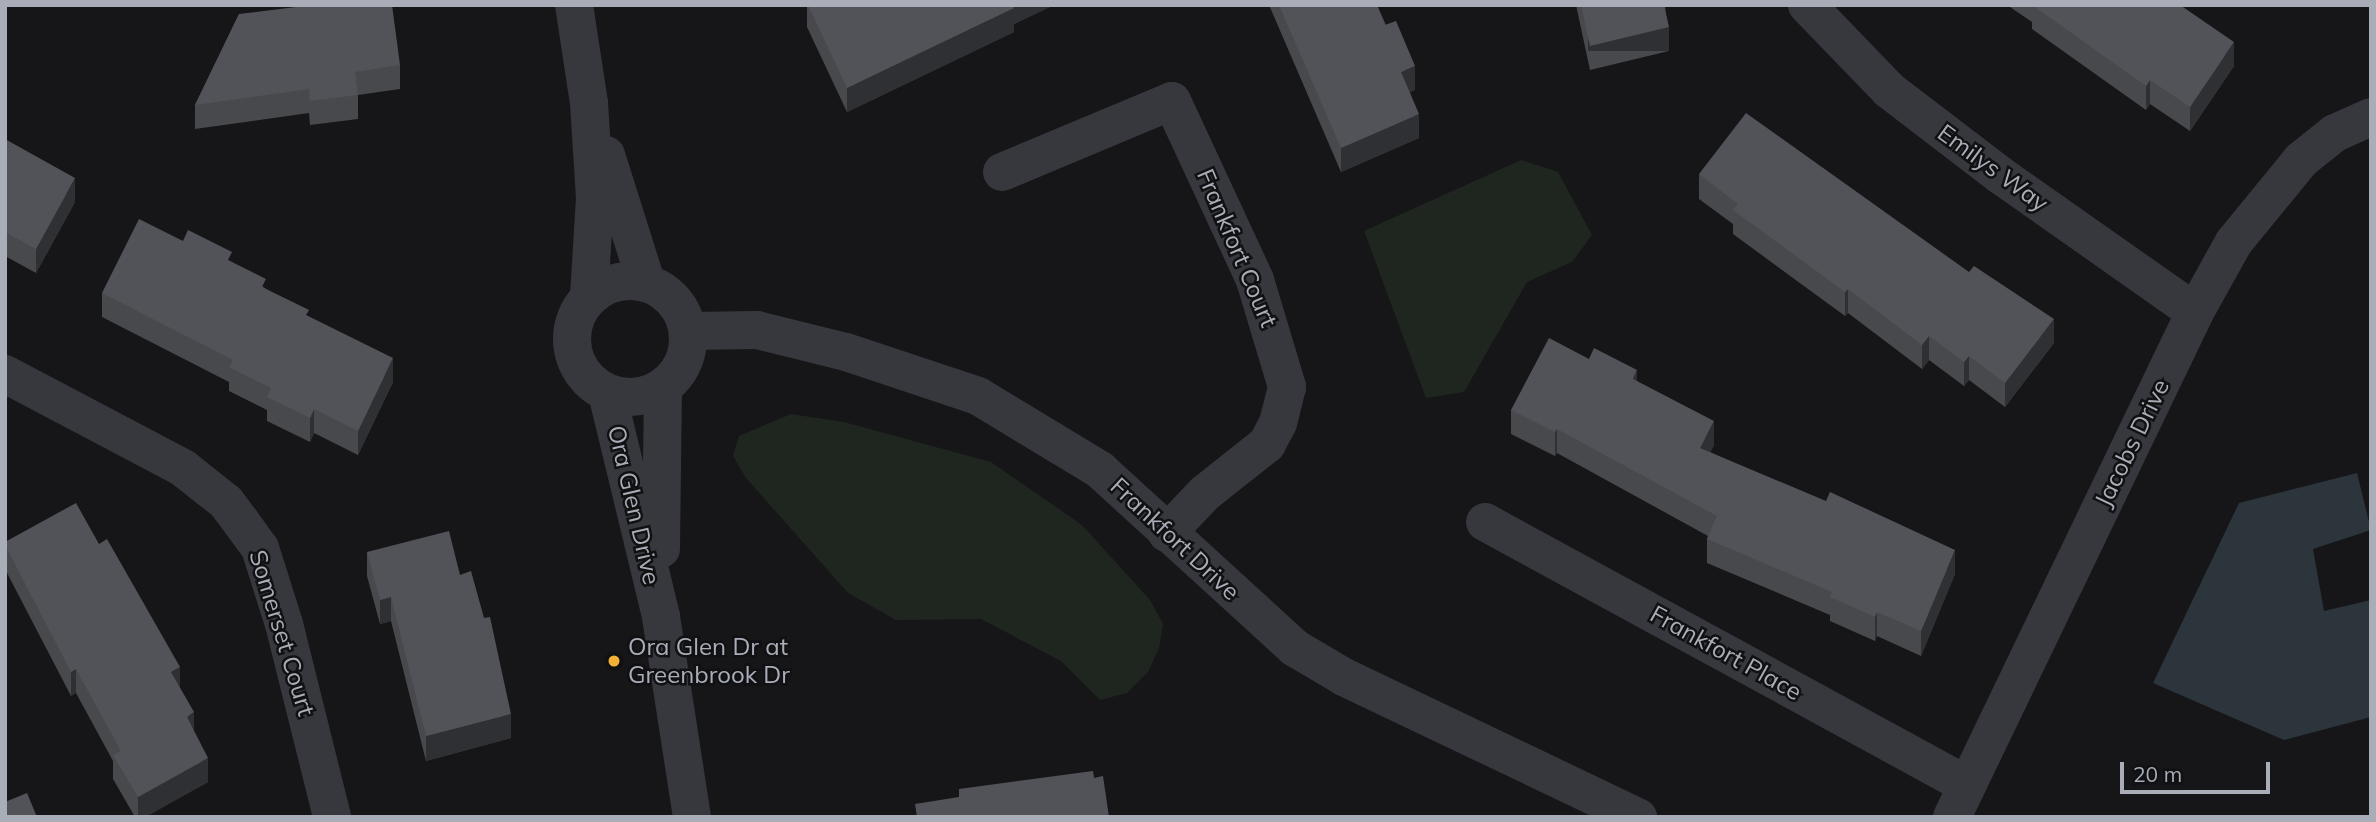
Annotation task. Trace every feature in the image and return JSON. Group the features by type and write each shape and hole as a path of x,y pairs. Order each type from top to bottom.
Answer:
{"street":[{"path":"574,5 589,103 595,198 589,297"},
{"name":"Emilys Way","path":"1807,5 1889,90 2000,175 2195,312"},
{"name":"Frankfort Court","path":"1002,172 1172,101 1255,280 1287,387 1278,423 1267,444 1204,494 1167,533"},
{"path":"589,103 646,282"},
{"name":"Jacobs Drive","path":"1959,801 2195,312 2234,242 2301,160 2335,133 2371,117"},
{"path":"625,280 646,282 675,300 689,331 683,364 663,388 645,396 607,393 591,383 572,349 578,312 589,297 625,280"},
{"name":"Frankfort Drive","path":"689,331 757,330 846,352 978,396 1100,470 1295,648 1344,677 1638,817"},
{"name":"Somerset Court","path":"5,374 183,468 226,502 242,522 260,548 284,624 332,817"},
{"name":"Ora Glen Drive","path":"660,617 663,388"},
{"name":"Ora Glen Drive","path":"607,393 660,617 692,817"},
{"name":"Frankfort Place","path":"1485,522 1959,801"}],"shaded area":[{"path":"1521,160 1558,172 1592,235 1572,262 1527,282 1464,392 1426,398 1364,231"},
{"path":"791,414 844,422 991,462 1082,525 1150,600 1163,624 1159,648 1148,672 1127,693 1100,700 1061,661 981,619 896,620 848,593 746,478 733,456 739,436"},
{"path":"2357,473 2371,530 2313,549 2324,611 2371,600 2371,717 2284,740 2153,683 2239,503"}],"building":[{"path":"312,5 392,5 400,65 355,72 358,95 310,101 309,89 195,105 239,14"},
{"path":"808,5 1013,5 1014,8 847,88"},
{"path":"1279,5 1377,5 1385,25 1396,21 1415,66 1401,72 1419,114 1341,148"},
{"path":"1581,5 1664,5 1669,27 1590,46"},
{"path":"2032,5 2180,5 2234,42 2190,107 2150,80 2146,86"},
{"path":"1746,113 1969,272 1974,266 2054,319 2005,383 1969,356 1964,362 1929,336 1922,345 1848,289 1845,292 1733,210 1738,204 1699,174"},
{"path":"5,139 75,178 36,249 5,232"},
{"path":"139,219 183,241 188,230 232,252 228,260 266,279 262,287 309,310 306,315 393,358 358,431 314,409 310,418 267,397 271,388 229,367 233,360 102,293"},
{"path":"1549,338 1589,359 1594,348 1637,370 1633,379 1714,421 1700,448 1826,501 1830,492 1955,550 1921,631 1877,612 1875,617 1830,597 1832,592 1707,539 1717,516 1557,429 1555,432 1511,410"},
{"path":"76,503 99,544 107,539 180,667 171,672 194,712 187,717 208,758 138,797 113,755 121,751 76,669 71,672 5,545 5,542"},
{"path":"449,531 460,575 471,571 484,618 490,617 511,714 426,736 391,597 380,600 367,552"},
{"path":"1093,771 1094,778 1103,776 1109,817 917,817 915,804 959,797 959,789"},
{"path":"27,793 37,817 5,817 5,802"}],"place":[{"name":"Ora Glen Dr at Greenbrook Dr","path":"614,661"}]}
